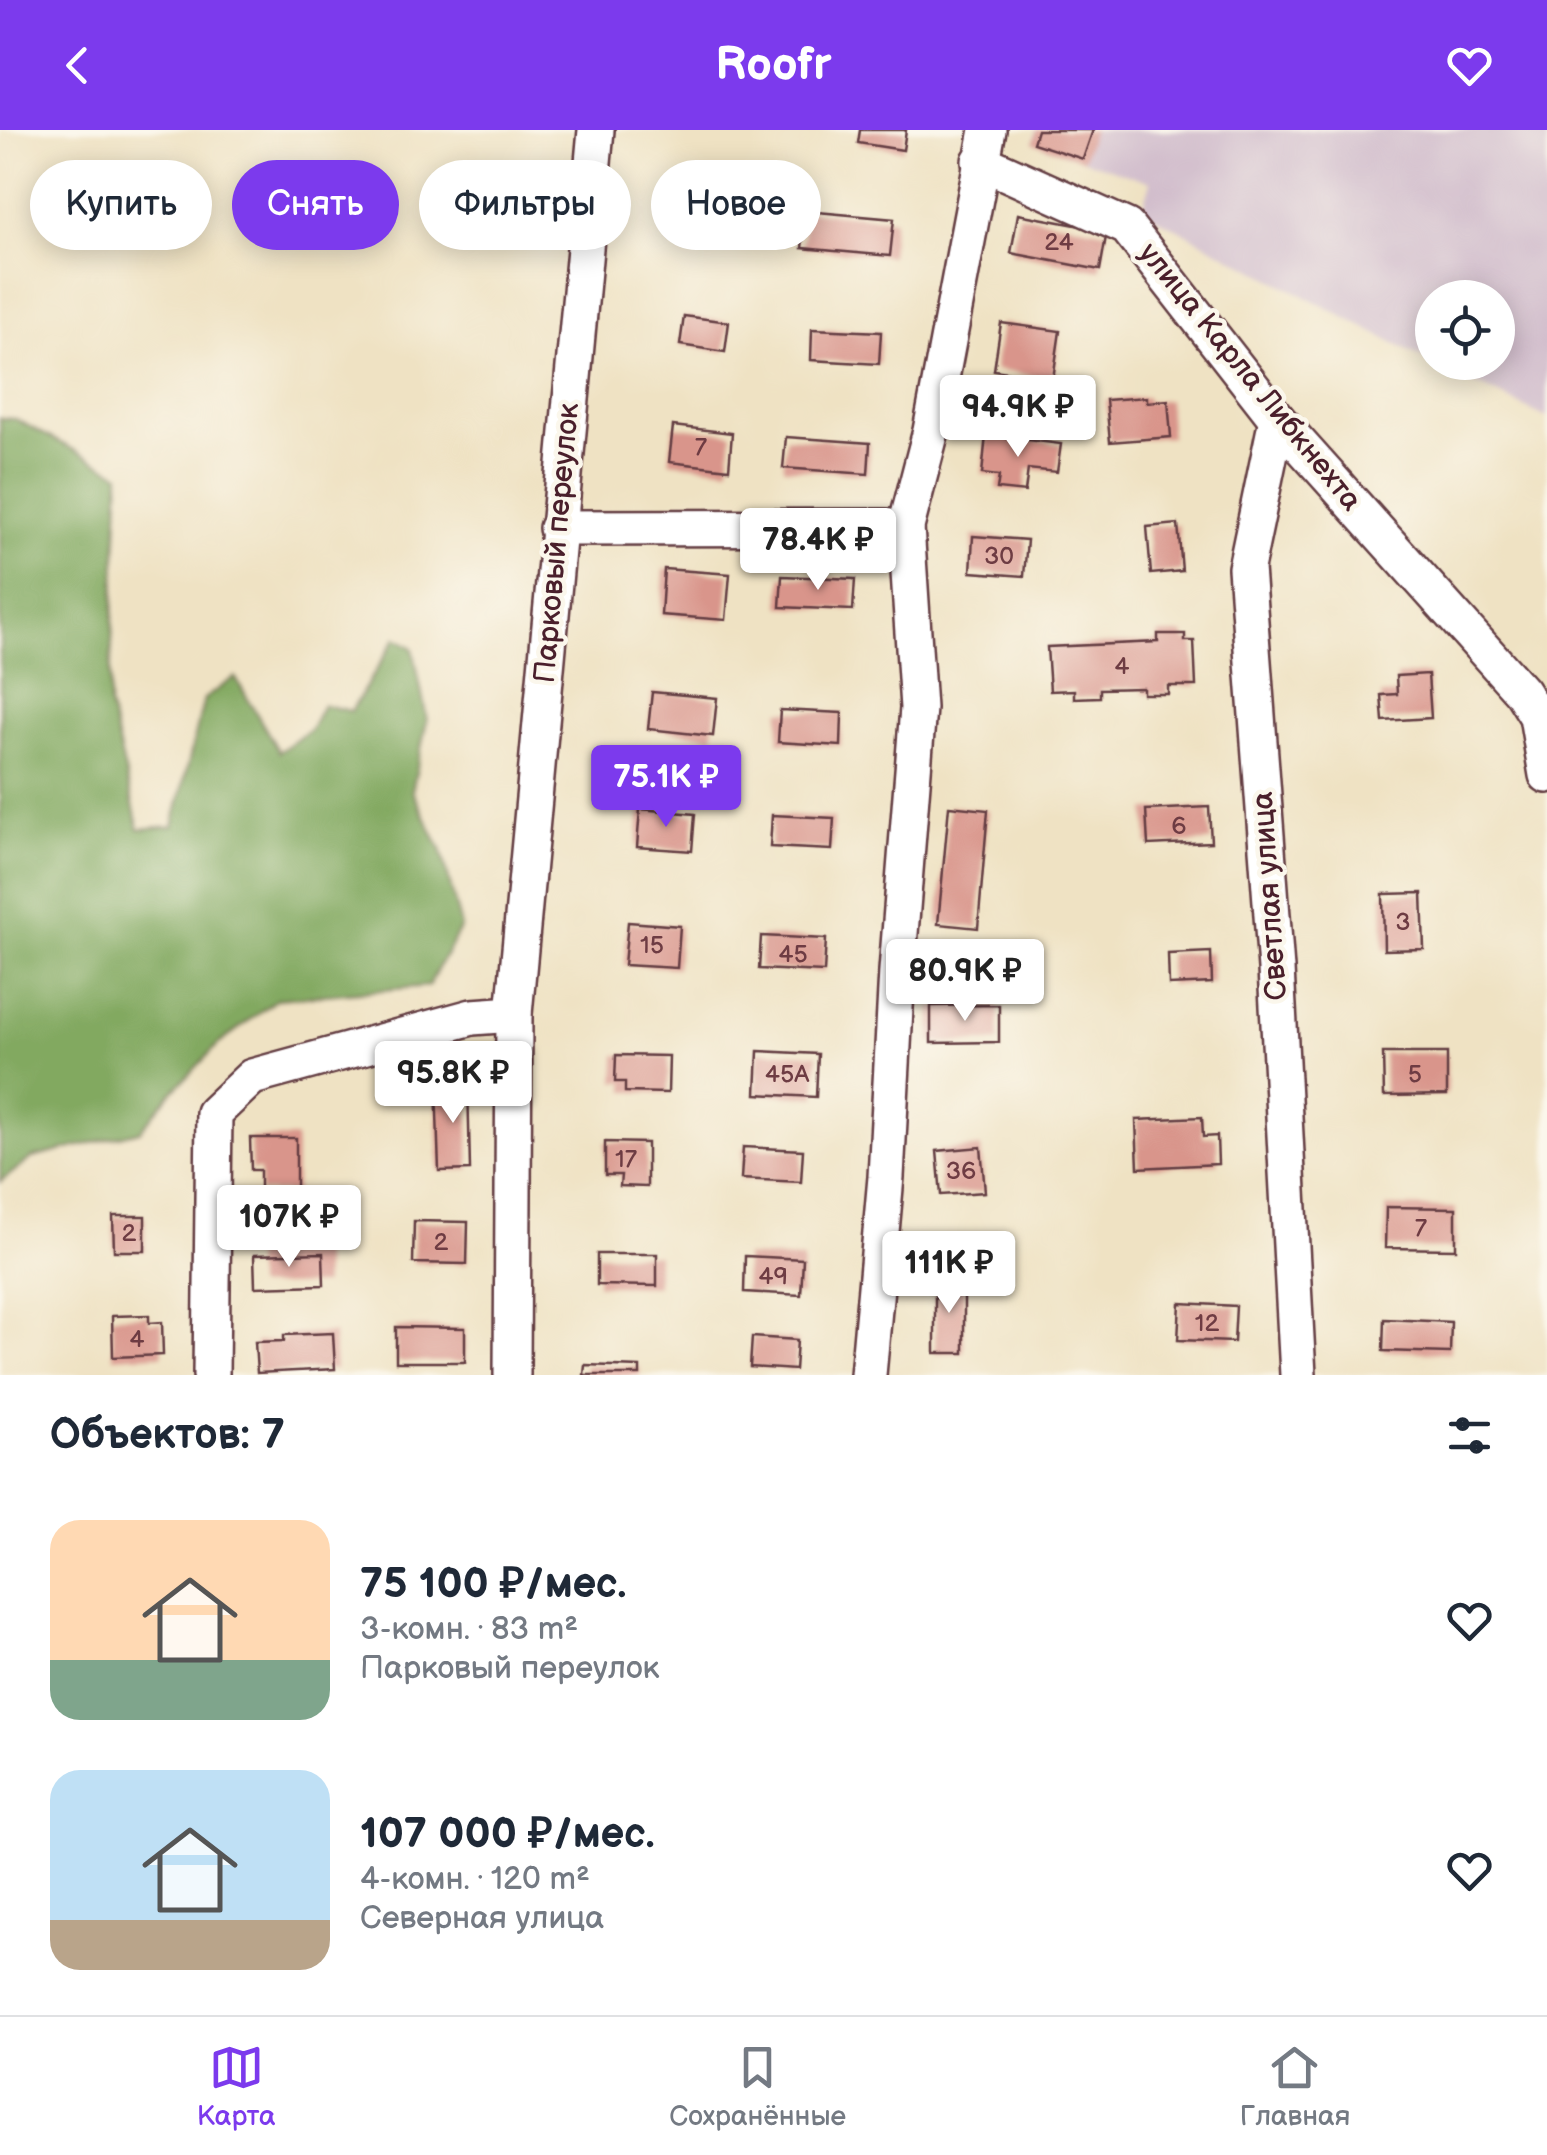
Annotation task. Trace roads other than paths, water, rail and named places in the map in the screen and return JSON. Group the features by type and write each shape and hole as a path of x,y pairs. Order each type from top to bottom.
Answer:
{"street":[{"name":"Парковый переулок","path":"512,1375 514,1014 596,130"},
{"path":"868,1375 886,1176 918,708 906,527 930,431 984,146"},
{"name":"улица Карла Либкнехта","path":"984,146 1128,227 1277,420 1534,686 1547,775"},
{"name":"Светлая улица","path":"1277,420 1246,568 1276,969 1298,1375"},
{"path":"557,528 906,527"},
{"path":"211,1375 214,1113 252,1077 472,1018 514,1014"}]}
